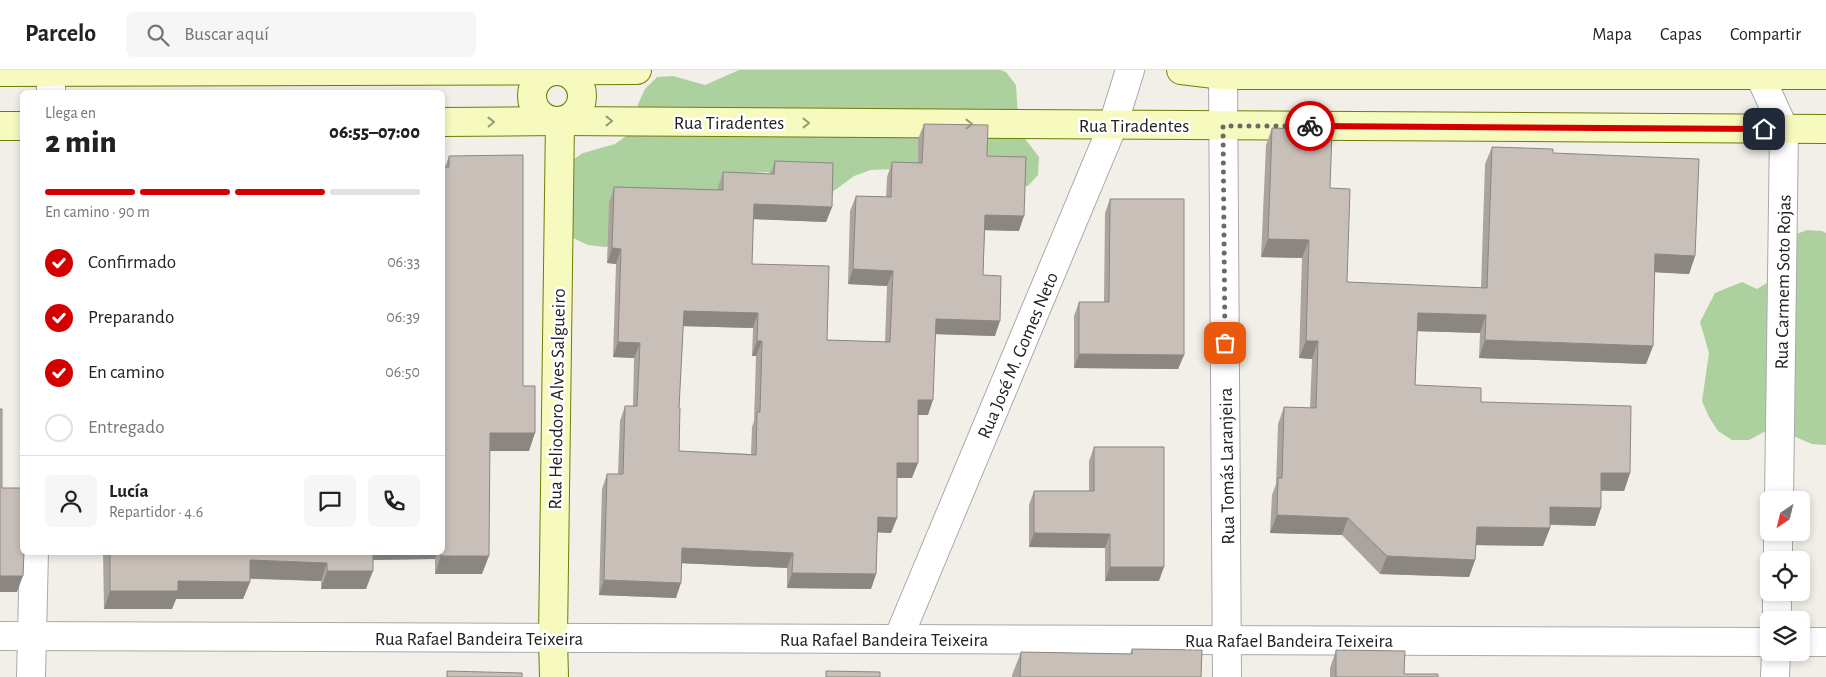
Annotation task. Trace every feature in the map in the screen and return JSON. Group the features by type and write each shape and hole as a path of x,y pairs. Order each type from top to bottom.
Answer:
{"main road":[{"path":"561,70 574,77 582,90 581,104 574,116 560,121 543,118 533,104 533,87 544,74 561,70"},
{"path":"0,72 51,78 637,70"},
{"path":"1181,70 1223,75 1760,72 1826,75"},
{"name":"Rua Heliodoro Alves Salgueiro","path":"554,677 552,638 560,121"},
{"name":"Rua Tiradentes","path":"445,122 1113,124 1826,130"},
{"path":"0,126 20,126"}],"street":[{"name":"Rua José M. Gomes Neto","path":"898,639 1113,124 1130,70"},
{"name":"Rua Carmem Soto Rojas","path":"1760,72 1784,129 1779,491"},
{"name":"Rua Tomás Laranjeira","path":"1223,75 1227,677"},
{"path":"31,677 34,555"},
{"name":"Rua Rafael Bandeira Teixeira","path":"0,636 1760,642"},
{"path":"1810,642 1826,642"},
{"path":"1775,677 1776,661"}],"green space":[{"path":"739,70 1000,70 1006,72 1016,85 1019,131 1039,157 1038,175 1028,186 1012,186 940,167 871,170 854,176 827,196 811,199 768,172 752,173 745,188 605,247 588,245 573,238 563,226 569,162 583,153 615,144 629,134 637,120 638,104 645,89 657,77 673,76 705,85"},
{"path":"1807,230 1826,233 1826,445 1812,444 1781,431 1764,432 1749,440 1732,440 1718,431 1702,401 1709,353 1700,322 1715,293 1742,282 1757,289 1770,281 1791,236"}],"building":[{"path":"924,124 988,125 987,156 1026,157 1024,216 985,215 983,275 1001,276 1000,321 936,319 933,400 918,400 918,463 897,463 897,518 878,517 876,574 792,573 793,553 682,548 681,583 604,580 607,474 623,474 625,406 637,406 640,343 618,342 621,249 612,248 614,187 723,190 723,172 774,174 775,161 833,163 832,207 754,204 752,264 829,266 827,340 890,342 893,271 853,269 856,196 891,197 892,162 922,163","holes":["684,311 758,313 757,341 762,341 760,412 757,412 756,455 679,451 679,408"]},
{"path":"1272,128 1332,130 1330,188 1350,189 1347,282 1487,288 1492,147 1553,149 1553,153 1699,159 1695,256 1655,254 1653,346 1485,340 1486,315 1418,313 1415,385 1481,388 1481,402 1631,406 1630,473 1601,473 1601,508 1550,507 1550,528 1477,527 1475,560 1387,556 1348,518 1277,515 1278,478 1282,478 1284,407 1316,408 1318,341 1306,341 1309,240 1268,239"},
{"path":"523,155 523,386 535,386 535,433 490,433 489,556 441,556 445,555 445,167 449,167 449,156"},
{"path":"1110,199 1184,199 1184,355 1079,354 1079,302 1109,302"},
{"path":"0,409 2,409 2,488 20,488 20,555 24,555 23,576 0,576"},
{"path":"1094,447 1164,447 1164,567 1110,567 1110,534 1034,533 1034,491 1094,491"},
{"path":"110,555 373,555 373,571 327,571 327,563 250,560 250,582 178,581 178,591 110,591"},
{"path":"1132,649 1202,650 1201,677 1020,677 1021,652 1132,654"},
{"path":"1336,650 1405,651 1404,674 1438,674 1438,677 1336,677"},
{"path":"447,671 522,673 522,677 447,677"},
{"path":"826,671 880,672 880,677 826,677"}],"way so far":[{"path":"1225,343 1223,126 1310,126"}],"route":[{"path":"1310,126 1764,129"}]}
